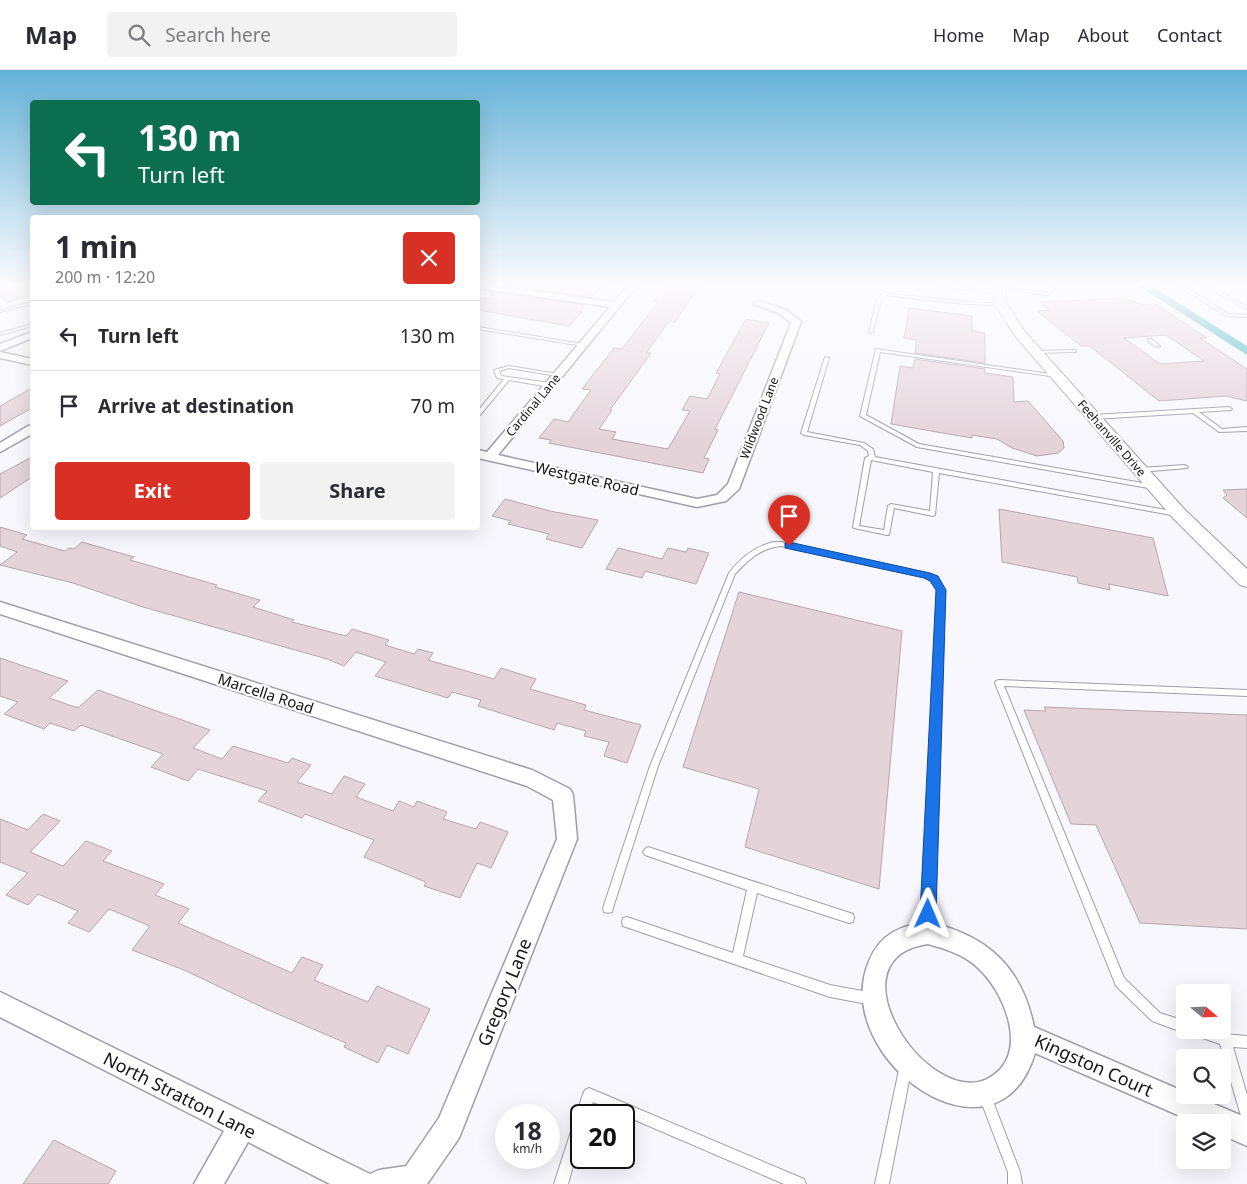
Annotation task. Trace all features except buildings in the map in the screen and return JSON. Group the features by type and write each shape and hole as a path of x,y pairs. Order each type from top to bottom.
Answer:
{"street":[{"path":"0,348 30,336"},
{"name":"Cardinal Lane","path":"484,455 550,385 590,336"},
{"name":"Wildwood Lane","path":"697,503 720,498 734,486 791,336"},
{"name":"Feehanville Drive","path":"1022,336 1179,514 1247,580"},
{"path":"0,355 30,362"},
{"path":"0,448 30,429"},
{"name":"Westgate Road","path":"484,455 697,503"},
{"name":"Marcella Road","path":"0,608 532,779"},
{"name":"Gregory Lane","path":"379,1184 414,1179 449,1128 567,839 563,795 532,779"},
{"name":"Kingston Court","path":"928,933 949,937 964,944 991,964 1008,985 1020,1009 1024,1035 1023,1056 1015,1073 1002,1087 984,1094 958,1094 931,1083 906,1063 891,1043 880,1022 875,1000 875,978 881,959 893,945 909,936 928,933"},
{"name":"North Stratton Lane","path":"0,1004 242,1127 360,1184"},
{"name":"Kingston Court","path":"1024,1035 1247,1132"},
{"path":"208,1184 242,1127"}],"lane":[{"path":"527,336 583,345"},
{"path":"1150,340 1158,346"},
{"path":"1057,376 878,350 862,416 917,445 1156,487"},
{"path":"1036,352 1074,351"},
{"path":"828,358 804,433 862,444 871,450 872,458"},
{"path":"550,385 499,377 496,370 510,367 558,375"},
{"path":"480,412 508,378"},
{"path":"1093,417 1229,409"},
{"path":"1194,411 1221,431 1247,429"},
{"path":"936,470 933,514 891,506 887,533 856,527 868,458 872,458 1179,514"},
{"path":"1140,470 1185,466"},
{"path":"608,908 654,766 729,580 743,560 760,548 772,544 780,544 926,575 934,579 941,590 928,933"},
{"path":"1176,1024 1156,1017 1120,982 999,683 1247,693"},
{"path":"648,852 849,918"},
{"path":"737,959 753,886"},
{"path":"627,922 830,991 875,1000"},
{"path":"1222,1039 1247,1042"},
{"path":"1225,1040 1247,1116"},
{"path":"882,1184 906,1063"},
{"path":"586,1104 589,1094 612,1104"},
{"path":"984,1094 1014,1172 1015,1184"},
{"path":"635,1114 799,1184"},
{"path":"561,1184 570,1155"}],"waterway":[{"path":"1223,336 1247,351"}],"route":[{"path":"789,546 926,575 939,584 941,590 928,914"}]}
